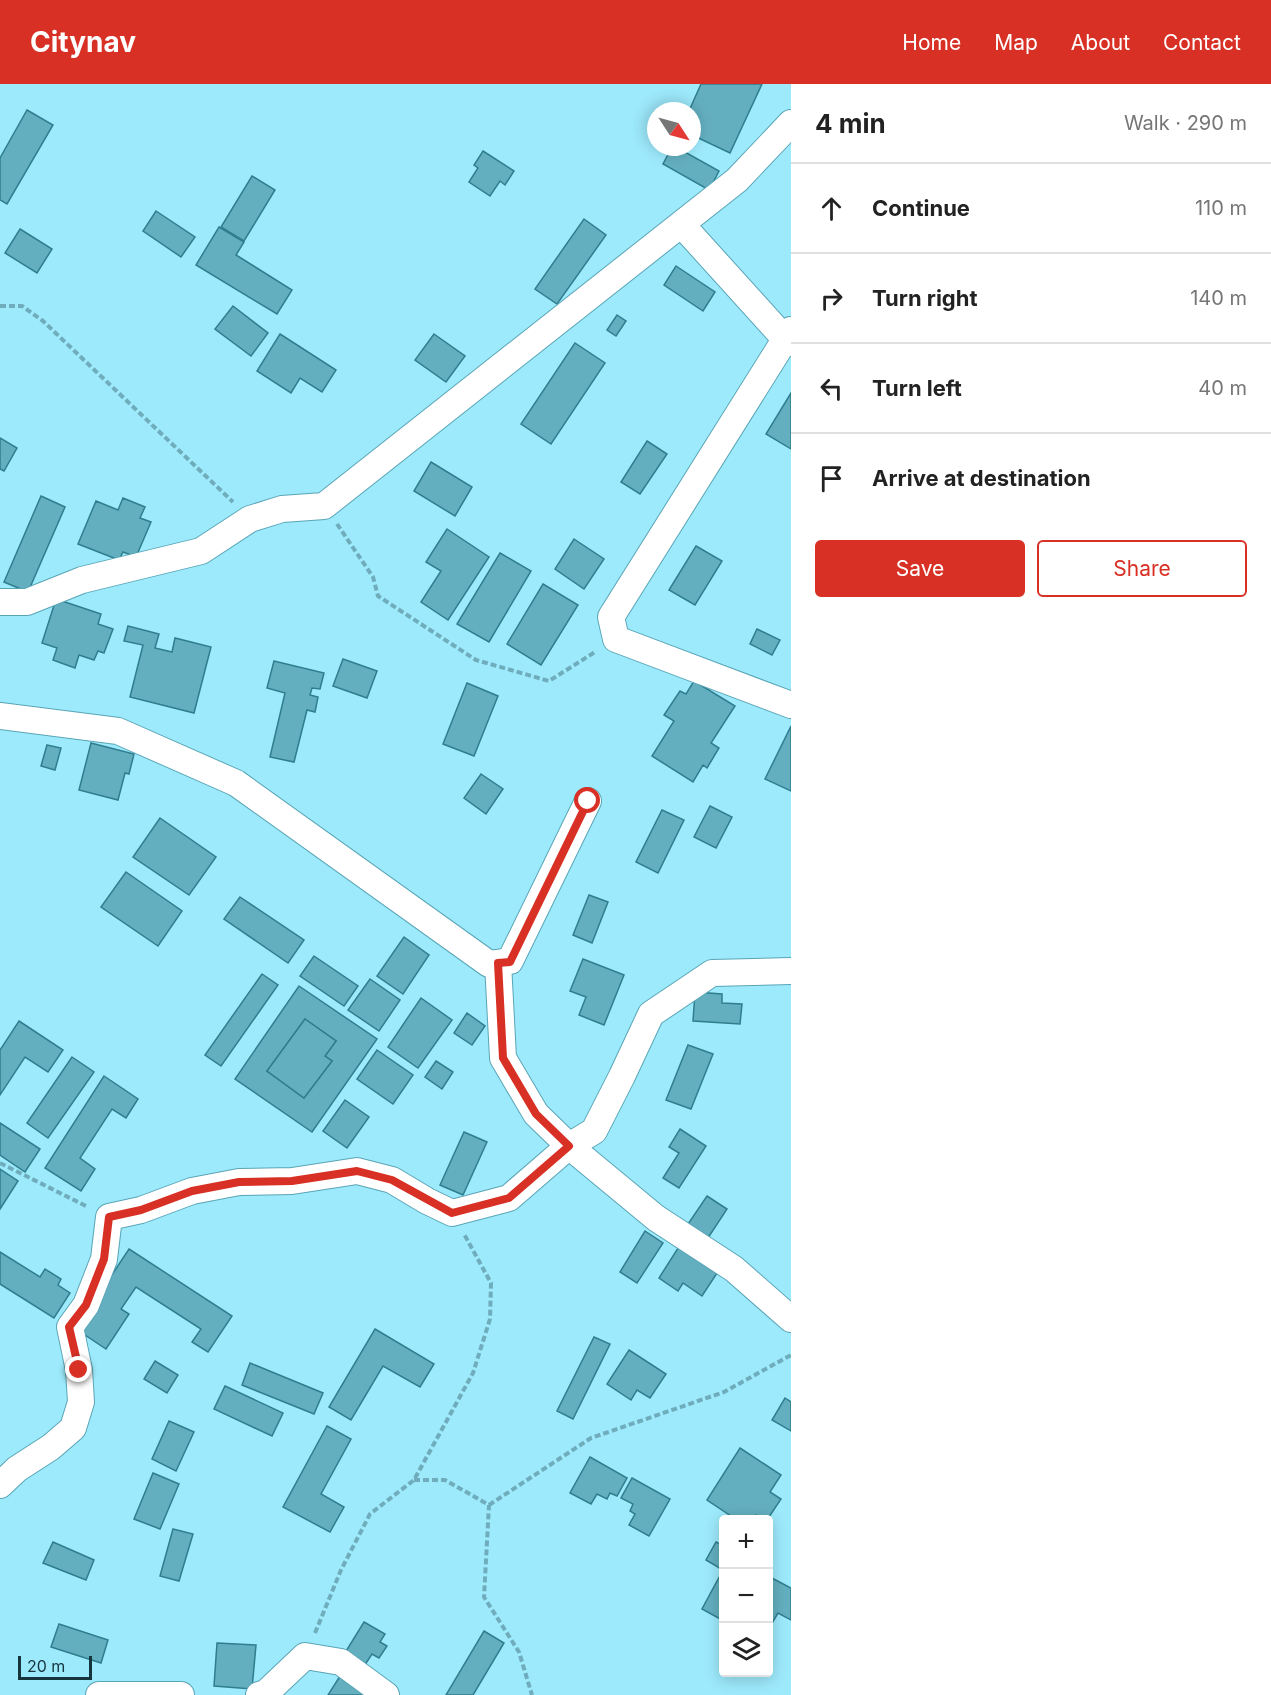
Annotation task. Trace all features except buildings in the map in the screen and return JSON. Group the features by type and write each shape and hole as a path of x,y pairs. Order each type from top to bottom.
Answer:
{"street":[{"path":"0,602 27,602 82,580 201,551 250,519 282,509 324,506 737,180 791,123"},
{"path":"682,225 789,338 611,617 616,639 791,705"},
{"path":"0,716 118,731 236,783 489,964 510,962 588,801"},
{"path":"498,963 503,1058 536,1114 569,1146 656,1218 734,1269 791,1319"},
{"path":"0,1485 17,1469 51,1447 73,1428 81,1402 79,1370 69,1327 86,1305 104,1259 109,1217 141,1210 192,1191 239,1182 292,1181 357,1171 392,1180 452,1213 509,1198 569,1146 594,1131 651,1014 712,973 791,971"},
{"path":"260,1695 266,1693 305,1656 340,1662 386,1695"},
{"path":"99,1695 181,1695"}],"path":[{"path":"0,306 22,306 43,321 250,519"},
{"path":"324,506 373,577 378,596 476,660 549,681 616,639"},
{"path":"0,1163 109,1217"},
{"path":"305,1656 341,1570 370,1514 414,1480 473,1373 490,1319 491,1283 452,1213"},
{"path":"489,1505 591,1438 724,1392 791,1355"},
{"path":"414,1480 445,1480 489,1505"},
{"path":"489,1505 484,1597 519,1652 532,1695"}],"route":[{"path":"79,1370 69,1327 86,1305 104,1259 109,1217 141,1210 192,1191 239,1182 292,1181 357,1171 392,1180 452,1213 509,1198 543,1171 569,1146 536,1114 503,1058 498,963 510,962 588,801"}]}
